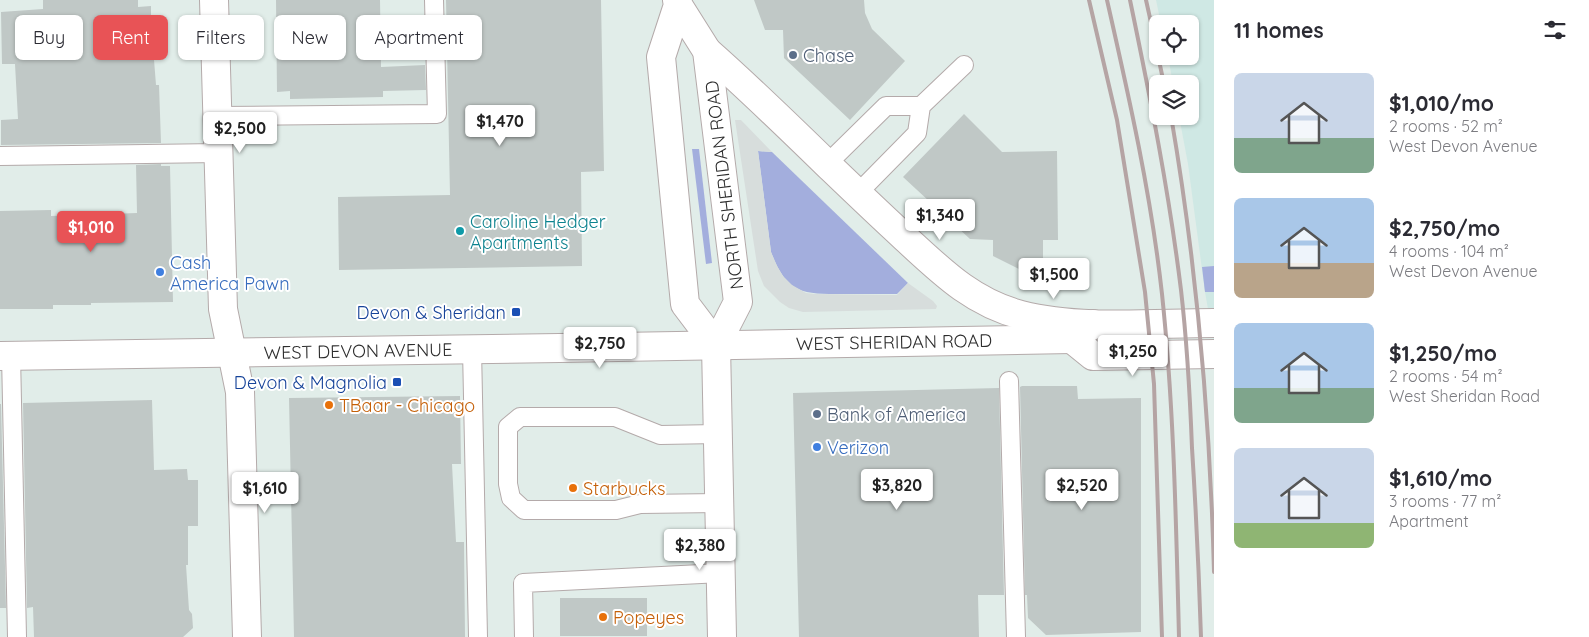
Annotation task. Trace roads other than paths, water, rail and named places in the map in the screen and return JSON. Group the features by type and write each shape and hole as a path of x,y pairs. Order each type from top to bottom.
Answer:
{"main road":[{"path":"214,0 223,309 240,392 247,637"},
{"name":"NORTH SHERIDAN ROAD","path":"677,3 707,51 738,302 716,345 685,304 661,58 677,3"},
{"path":"707,51 951,280 977,297 1019,315 1044,320 1082,332 1093,356 1214,354"},
{"name":"WEST SHERIDAN ROAD","path":"716,345 1082,332 1214,323"},
{"path":"716,345 722,637"},
{"name":"WEST DEVON AVENUE","path":"5,355 716,345"}],"lane":[{"path":"217,116 437,114 434,0"},
{"path":"858,194 917,133 921,106 964,64"},
{"path":"827,164 886,106 921,106"},
{"path":"0,156 218,153"},
{"path":"472,349 478,637"},
{"path":"5,355 17,637"},
{"path":"1009,380 1016,637"},
{"path":"718,434 660,435 615,417 520,417 508,427 508,484 511,498 524,510 616,510 640,504 719,503"},
{"path":"524,637 523,583 721,573"}],"railway":[{"path":"1089,0 1117,120 1145,292 1154,384 1162,637"},
{"path":"1107,0 1146,183 1162,294 1172,422 1179,637"},
{"path":"1130,0 1171,217 1181,290 1189,389 1201,637"},
{"path":"1146,0 1149,15"},
{"path":"1160,65 1162,75"},
{"path":"1172,125 1188,229 1201,343 1209,457 1214,572"}],"place":[{"name":"Chase","path":"793,55"},
{"name":"Caroline Hedger Apartments","path":"460,231"},
{"name":"Cash America Pawn","path":"160,272"},
{"name":"Devon & Sheridan","path":"516,312"},
{"name":"Devon & Magnolia","path":"397,382"},
{"name":"TBaar - Chicago","path":"329,405"},
{"name":"Bank of America","path":"817,414"},
{"name":"Verizon","path":"817,447"},
{"name":"Starbucks","path":"573,488"},
{"name":"Popeyes","path":"603,617"}]}
